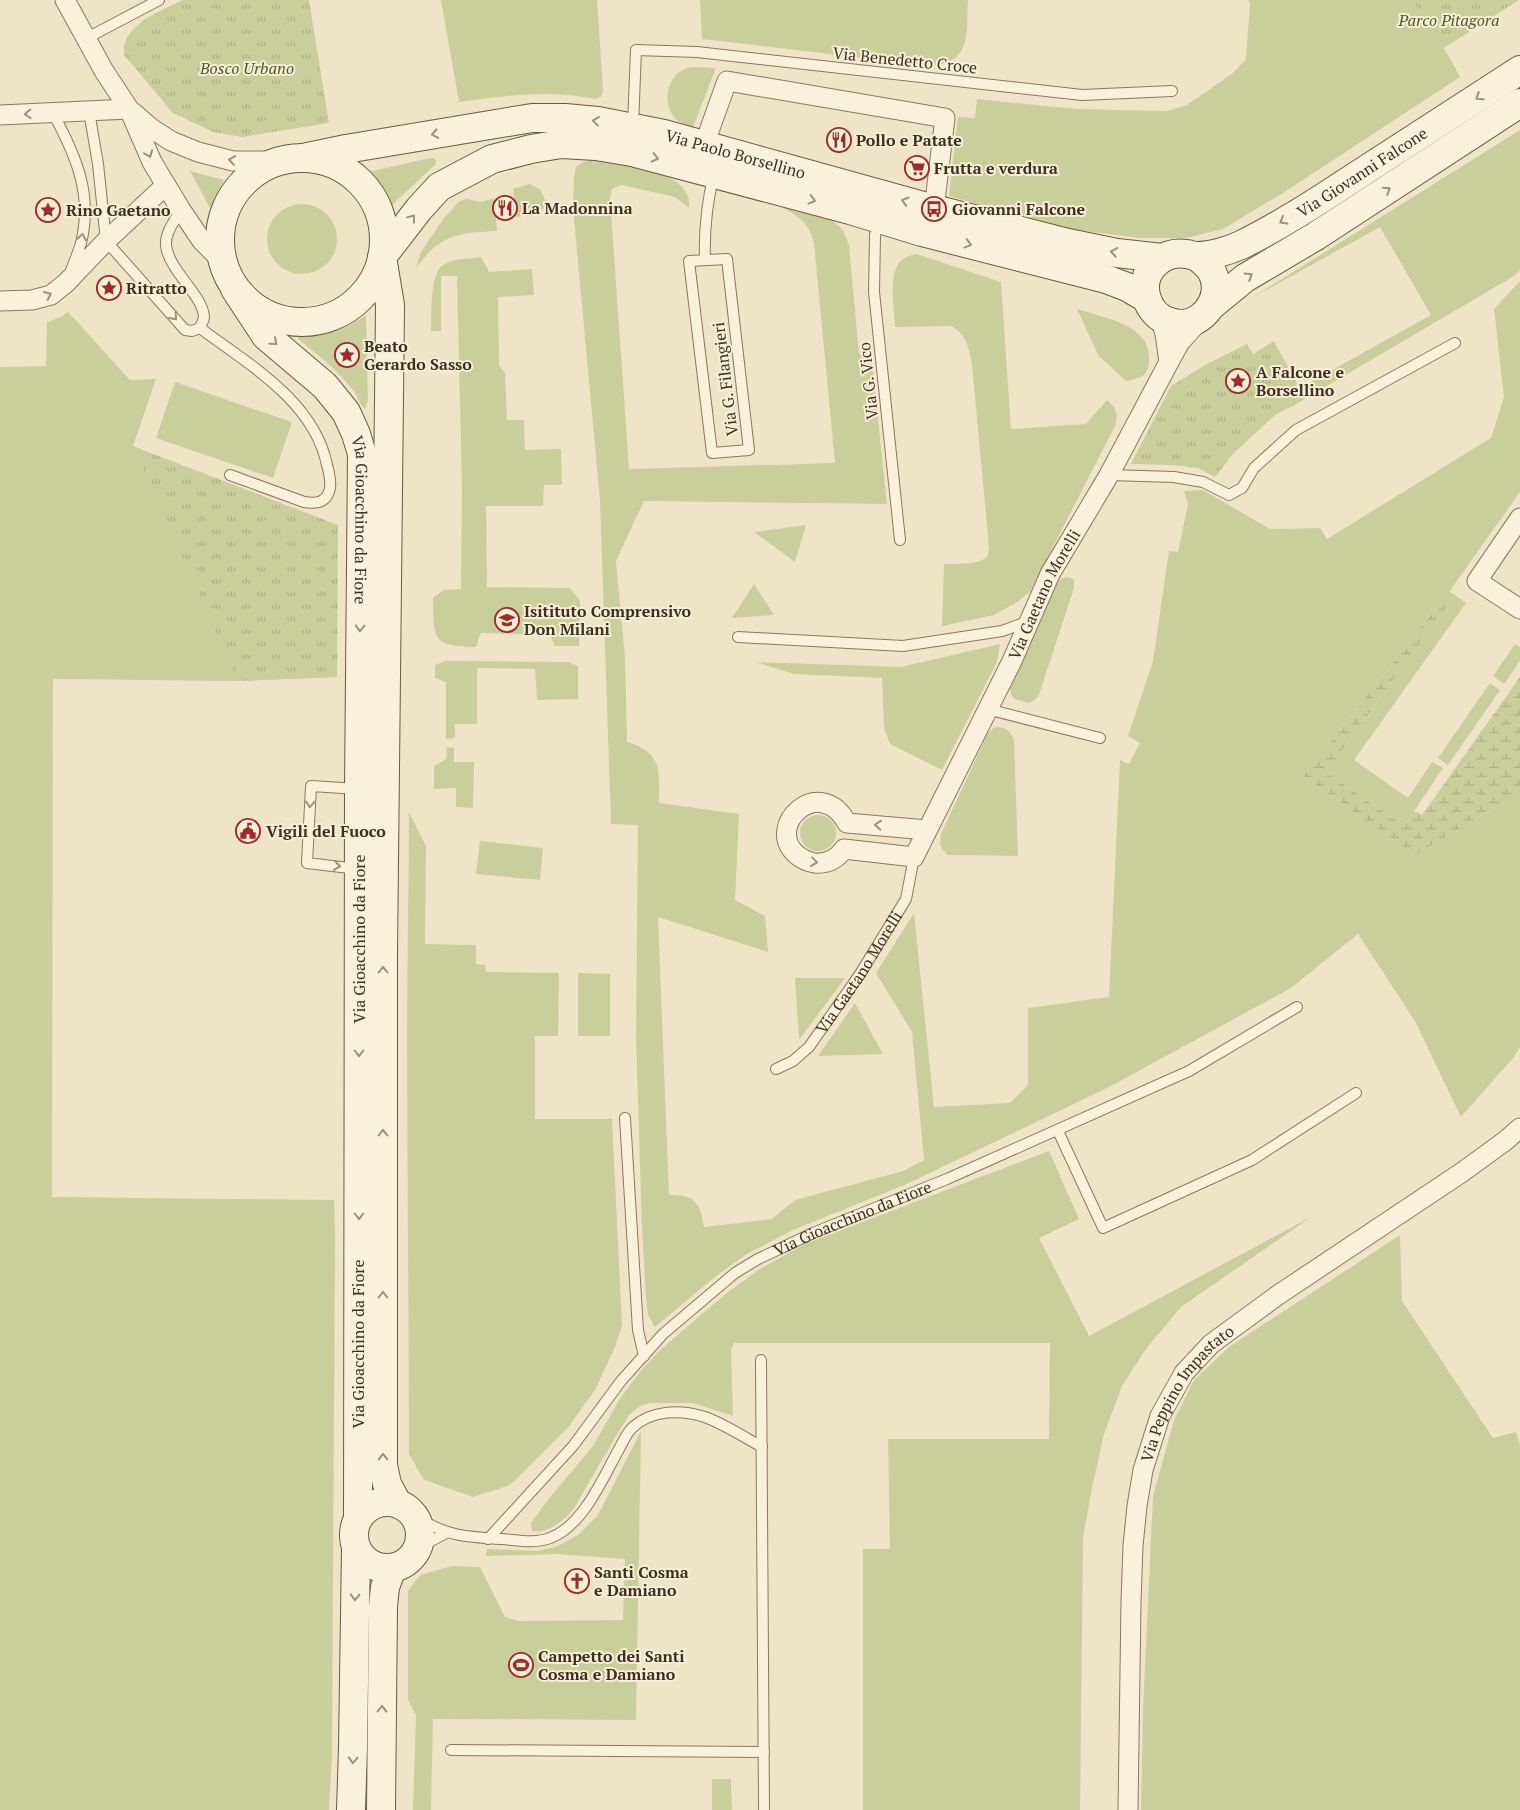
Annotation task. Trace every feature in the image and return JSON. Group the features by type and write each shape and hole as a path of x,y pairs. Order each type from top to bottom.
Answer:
{"street":[{"path":"65,0 85,39 129,109 152,162 202,241 221,260"},
{"name":"Via Giovanni Falcone","path":"1196,256 1239,246 1309,206 1520,70"},
{"path":"704,145 727,81 945,118 934,209"},
{"name":"Via Giovanni Falcone","path":"1208,311 1245,278 1316,236 1520,103"},
{"path":"0,115 129,109 150,128 171,141 198,152 233,161 292,159 322,160 354,176 366,189 376,205 382,221 384,240 382,257 378,272 360,298 341,312 319,321 295,322 272,317 258,310 235,289 221,260 220,233 226,206 236,190 248,177 264,167 292,159"},
{"name":"Via Paolo Borsellino","path":"292,159 532,118 573,119 633,127 934,209 1068,243 1117,253 1162,258"},
{"name":"Via Paolo Borsellino","path":"382,257 419,209 439,187 492,159 561,144 596,146 632,152 714,173 880,218 922,232 1106,279 1127,288 1153,308"},
{"path":"0,301 32,300 51,295 66,283 106,241 166,185"},
{"path":"1153,308 1170,323 1182,324 1194,322 1208,311 1215,295 1216,284 1212,272 1206,263 1196,256 1185,253 1173,254 1162,258 1153,265 1148,275 1145,286 1153,308 1165,334 1168,362"},
{"name":"Via Gioacchino da Fiore","path":"382,257 390,305 383,953 383,1465 386,1484 406,1510"},
{"name":"Via Gioacchino da Fiore","path":"235,289 266,336 325,386 346,412 356,434 362,454 359,789 358,1516"},
{"name":"Via Gaetano Morelli","path":"914,857 1012,661 1050,574 1110,475 1180,342 1208,311"},
{"path":"1520,518 1477,582 1520,609"},
{"path":"914,857 844,849 831,861 811,862 802,859 790,847 787,830 790,820 796,811 807,804 817,802 834,806 842,812 847,823 927,830"},
{"name":"Via Peppino Impastato","path":"1128,1810 1131,1602 1137,1506 1143,1470 1160,1416 1184,1373 1211,1344 1278,1295 1461,1173 1506,1141 1520,1128"},
{"path":"350,1810 354,1747 356,1548 354,1532 358,1516 366,1508 376,1503 387,1501 406,1510 419,1526 418,1548 407,1561 392,1568 381,1568 371,1564 362,1558 356,1548"},
{"path":"381,1810 384,1607 386,1588 392,1568"}],"lane":[{"path":"85,39 159,0"},
{"name":"Via Benedetto Croce","path":"633,127 636,50 697,52 1082,95 1172,91"},
{"path":"89,112 98,164 106,241 185,330 192,331 200,328 204,319 202,308 171,260 166,245 168,231 181,210"},
{"path":"53,114 80,172 85,195 85,219 81,244 66,283"},
{"path":"705,260 708,203 714,173"},
{"name":"Via G. Vico","path":"880,218 875,235 874,292 900,540"},
{"name":"Via G. Filangieri","path":"726,259 749,450 712,453 689,261 705,260 726,259"},
{"path":"200,328 265,377 294,403 311,425 325,453 330,486 324,501 315,504 304,502 230,475"},
{"path":"1110,475 1174,478 1203,482 1229,496 1242,488 1254,468 1296,430 1455,343"},
{"path":"738,637 903,646 1002,630 1029,621"},
{"path":"988,709 1100,738"},
{"path":"359,789 311,786 307,862 359,869"},
{"name":"Via Gaetano Morelli","path":"776,1069 793,1061 809,1047 860,974 906,900 914,857"},
{"name":"Via Gioacchino da Fiore","path":"488,1538 573,1446 620,1381 663,1334 735,1273 758,1259 813,1232 947,1179 1189,1071 1296,1007"},
{"path":"1058,1131 1103,1228 1252,1160 1356,1092"},
{"path":"625,1118 638,1330 644,1356"},
{"path":"761,1360 764,1810"},
{"path":"406,1510 431,1527 446,1533 529,1541 550,1538 570,1526 587,1506 631,1428 651,1415 679,1412 705,1417 762,1447"},
{"path":"418,1548 446,1533"},
{"path":"451,1750 764,1752"}],"green space":[{"name":"Bosco Urbano","path":"183,0 309,0 329,123 242,137 213,132 173,113 124,55 125,44 129,35 136,27 154,14"},
{"path":"441,0 597,0 603,90 601,97 595,99 561,94 544,94 459,102"},
{"path":"700,0 968,0 966,34 961,52 954,59 931,66 702,39"},
{"path":"1248,0 1412,0 1444,48 1460,77 1283,193 1223,229 1186,238 1140,238 1084,231 1042,223 949,196 958,117 975,118 977,99 1076,109 1167,111 1187,105 1233,73 1246,59 1250,4"},
{"name":"Parco Pitagora","path":"1412,0 1519,0 1444,48"},
{"path":"688,68 716,68 693,127 681,123 675,118 671,112 667,97 668,89 675,76"},
{"path":"1520,130 1520,270 1514,276 1298,403 1271,352 1277,347 1300,388 1431,315 1380,227 1250,299"},
{"path":"430,158 435,159 436,164 392,205 369,172"},
{"path":"591,160 659,173 672,179 682,187 689,199 689,208 675,197 621,185 612,189 610,197 629,469 835,463 814,243 804,223 796,215 777,204 811,213 836,223 847,239 859,353 872,363 887,504 644,501 616,561 625,658 627,742 639,746 653,758 658,773 659,803 739,814 735,900 765,916 768,952 658,917 669,1195 685,1196 695,1202 701,1211 704,1227 772,1219 795,1200 903,1171 924,1160 912,1032 876,973 914,913 934,1107 1010,1103 1028,1085 1028,1008 1109,997 1120,760 1129,764 1140,743 1128,736 1153,661 1169,551 1178,552 1188,504 1184,491 1203,490 1270,529 1320,528 1327,539 1491,438 1504,397 1494,309 1520,281 1520,492 1449,592 1303,776 1415,855 1520,793 1520,1047 1513,1058 1461,1117 1415,1021 1358,934 1291,988 1109,1087 907,1184 793,1230 747,1254 716,1276 655,1327 648,1315 642,1228 636,1036 638,825 611,824 600,500 573,208 576,167 581,163"},
{"path":"190,171 224,180 210,208"},
{"path":"529,184 540,189 548,206 531,215 516,217 513,189"},
{"path":"494,198 497,231 461,235 442,242 416,268 421,252 444,218 460,201 466,199 482,202"},
{"path":"302,204 321,210 331,220 337,239 331,258 321,268 302,274 283,268 273,258 267,239 273,220 283,210"},
{"path":"917,254 1001,282 1011,429 1086,424 1107,400 1115,409 1117,415 1115,426 1030,592 994,615 942,626 944,564 980,561 988,555 989,547 972,365 964,338 951,326 895,327 893,305 894,274 899,262 911,255"},
{"path":"481,257 489,272 532,269 534,295 498,297 499,365 505,373 507,420 524,420 525,450 561,449 562,485 544,485 543,506 486,506 487,587 570,588 580,600 579,646 555,646 550,635 481,633 476,647 450,645 438,638 435,632 433,598 443,590 461,589 462,490 457,276 441,276 441,331 431,331 433,287 438,271 446,263"},
{"path":"1077,309 1124,324 1135,331 1143,339 1148,349 1149,361 1145,374 1139,378 1126,381 1098,355"},
{"path":"68,312 130,380 156,379 133,446 337,677 238,681 53,679 52,1197 334,1200 332,1755 329,1810 0,1810 0,367 46,366 47,322 61,317"},
{"path":"366,315 368,400 365,409 355,393 342,378 297,338 336,331"},
{"path":"1274,341 1277,347 1272,352 1298,403 1275,415 1234,453 1215,477 1198,468 1131,464 1171,386 1205,365 1247,344 1253,354"},
{"path":"175,382 292,422 273,478 156,438"},
{"path":"133,446 338,525 337,677 238,681"},
{"path":"806,525 795,562 754,532"},
{"path":"1066,577 1074,579 1074,588 1039,695 1029,703 1014,699 1010,689 1057,581"},
{"path":"754,584 774,615 732,618"},
{"path":"1449,592 1455,595 1326,772 1404,826 1414,811 1422,815 1520,677 1520,793 1415,855 1303,776"},
{"path":"1455,595 1466,603 1354,760 1408,798 1432,762 1443,768 1404,826 1326,772"},
{"path":"1000,644 997,662 942,770 890,744 884,728 882,678 794,674 756,662 901,667"},
{"path":"1515,644 1520,647 1520,661 1504,684 1493,676"},
{"path":"445,661 568,662 578,666 578,699 537,700 535,669 477,668 477,724 455,724 455,738 446,739 446,682 435,678 435,665"},
{"path":"1490,683 1500,690 1448,765 1438,758"},
{"path":"995,727 1007,730 1014,740 1018,856 948,855 941,846 941,834 988,733"},
{"path":"447,747 454,748 454,762 474,762 473,808 456,807 456,788 434,789 434,766 446,759"},
{"path":"409,812 426,846 425,944 476,945 476,964 485,965 486,972 559,973 558,1036 535,1036 535,1119 612,1119 622,1326 615,1347 595,1390 569,1426 510,1485 473,1497 424,1480 409,1454 407,1035"},
{"path":"818,815 830,821 836,833 830,845 818,851 806,845 800,833 806,821"},
{"path":"480,841 543,848 540,880 476,874"},
{"path":"578,973 610,974 610,1036 578,1036"},
{"path":"795,978 845,978 799,1040"},
{"path":"855,1003 883,1054 818,1056"},
{"path":"1049,1151 1079,1219 1039,1238 1089,1336 1311,1217 1181,1307 1146,1349 1122,1386 1104,1434 1083,1537 1080,1810 863,1810 863,1549 890,1549 888,1439 1049,1439 1050,1343 734,1343 731,1350 733,1416 693,1403 650,1403 640,1406 630,1414 619,1431 573,1510 560,1522 544,1531 532,1531 531,1523 593,1446 621,1397 643,1368 659,1351 723,1296 758,1270 805,1244"},
{"path":"1400,1235 1402,1301 1493,1438 1516,1432 1520,1444 1520,1810 1141,1810 1143,1709 1153,1496 1174,1420 1194,1380 1229,1347"},
{"path":"641,1431 636,1720 433,1719 431,1810 413,1810 416,1715 408,1700 408,1591 420,1575 452,1566 480,1567 505,1617 518,1621 623,1620 625,1559 557,1554 486,1556 487,1549 538,1551 558,1546 578,1535 598,1515"},
{"path":"712,1779 731,1779 732,1810 712,1810"}],"place":[{"name":"Pollo e Patate","path":"839,140"},
{"name":"Frutta e verdura","path":"917,168"},
{"name":"La Madonnina","path":"505,208"},
{"name":"Giovanni Falcone","path":"934,209"},
{"name":"Rino Gaetano","path":"48,210"},
{"name":"Ritratto","path":"109,288"},
{"name":"Beato Gerardo Sasso","path":"347,355"},
{"name":"A Falcone e Borsellino","path":"1238,381"},
{"name":"Isitituto Comprensivo Don Milani","path":"507,620"},
{"name":"Vigili del Fuoco","path":"248,831"},
{"name":"Santi Cosma e Damiano","path":"577,1581"},
{"name":"Campetto dei Santi Cosma e Damiano","path":"521,1665"}]}
